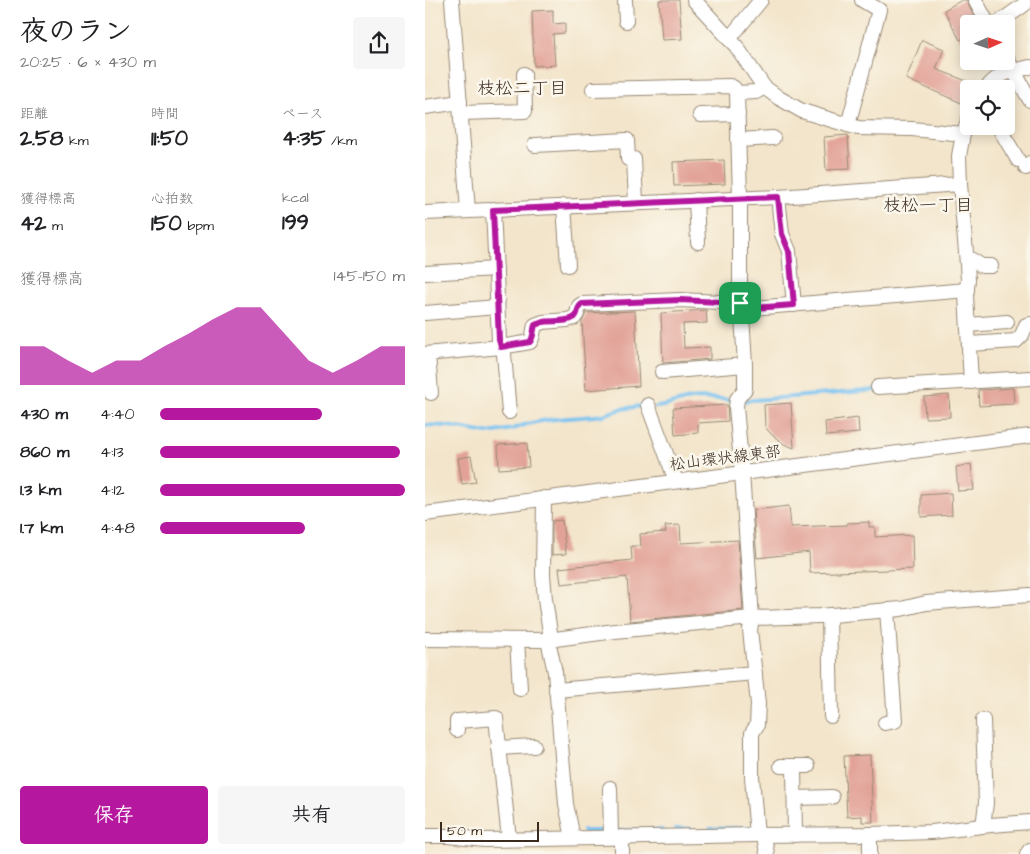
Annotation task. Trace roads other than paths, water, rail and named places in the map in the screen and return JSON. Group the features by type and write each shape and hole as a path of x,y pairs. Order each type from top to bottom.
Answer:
{"street":[{"path":"452,0 468,211"},
{"path":"625,0 626,21"},
{"path":"694,0 736,46 764,87 802,111 858,128 912,128 960,134"},
{"path":"729,39 761,0"},
{"path":"848,125 879,10 862,0"},
{"path":"975,0 983,15"},
{"path":"1010,15 1025,4"},
{"path":"994,80 1001,75 1030,67"},
{"path":"1014,71 1030,100"},
{"path":"425,107 525,111 523,74"},
{"path":"593,90 730,86 737,93 741,306 745,389 737,399 736,407 752,618 750,630 758,704 757,725 752,733 752,776 761,835 767,854"},
{"path":"737,93 756,92 764,87"},
{"path":"699,115 738,114"},
{"path":"963,135 959,156 959,184 967,258 971,382"},
{"path":"1005,135 1025,163"},
{"path":"738,140 773,138"},
{"path":"535,145 627,140 628,159 634,159 636,203"},
{"path":"425,213 778,197 959,184"},
{"path":"778,197 782,234 789,251 794,305"},
{"path":"696,200 698,242"},
{"path":"564,206 568,265"},
{"path":"493,210 499,340 504,354 509,412"},
{"path":"967,258 982,266 991,266"},
{"path":"425,273 496,269"},
{"path":"431,393 427,354 501,347 530,342 533,339 535,325 543,322 574,318 579,306 582,304 680,300 741,306 794,305 967,290"},
{"path":"425,313 497,307"},
{"path":"968,325 1007,322"},
{"path":"969,344 1016,341 1022,336 1026,325 1030,324"},
{"path":"662,372 745,365"},
{"path":"878,388 1030,378"},
{"path":"648,405 676,481"},
{"name":"松山環状線東部","path":"425,514 1030,436"},
{"path":"544,498 543,575 545,599 557,690 566,804 573,838"},
{"path":"425,638 549,640 615,631 752,618 829,615 901,609 926,603 1030,595"},
{"path":"885,722 895,722 887,610"},
{"path":"829,615 831,716"},
{"path":"517,640 520,689"},
{"path":"557,690 755,673"},
{"path":"457,730 457,721 496,718 509,839"},
{"path":"979,728 986,803 983,826"},
{"path":"499,748 533,746"},
{"path":"795,835 795,798 788,766 809,766"},
{"path":"610,788 617,837 623,854"},
{"path":"795,798 832,797"},
{"path":"425,836 491,840 870,834 932,832 1030,822"},
{"path":"870,834 870,854"},
{"path":"491,840 491,854"},
{"path":"1027,854 1030,850"}],"waterway":[{"path":"741,401 877,390"},
{"path":"656,407 696,398 730,400"},
{"path":"425,425 448,426 487,433 513,429 541,421 603,415 621,409 641,406"},
{"path":"803,827 814,828"},
{"path":"710,829 752,828"},
{"path":"773,828 786,828"},
{"path":"676,829 690,829"},
{"path":"620,831 642,830"},
{"path":"650,830 662,830"},
{"path":"583,831 603,831"}],"district":[{"name":"枝松二丁目","path":"522,88"},
{"name":"枝松一丁目","path":"928,205"}]}
